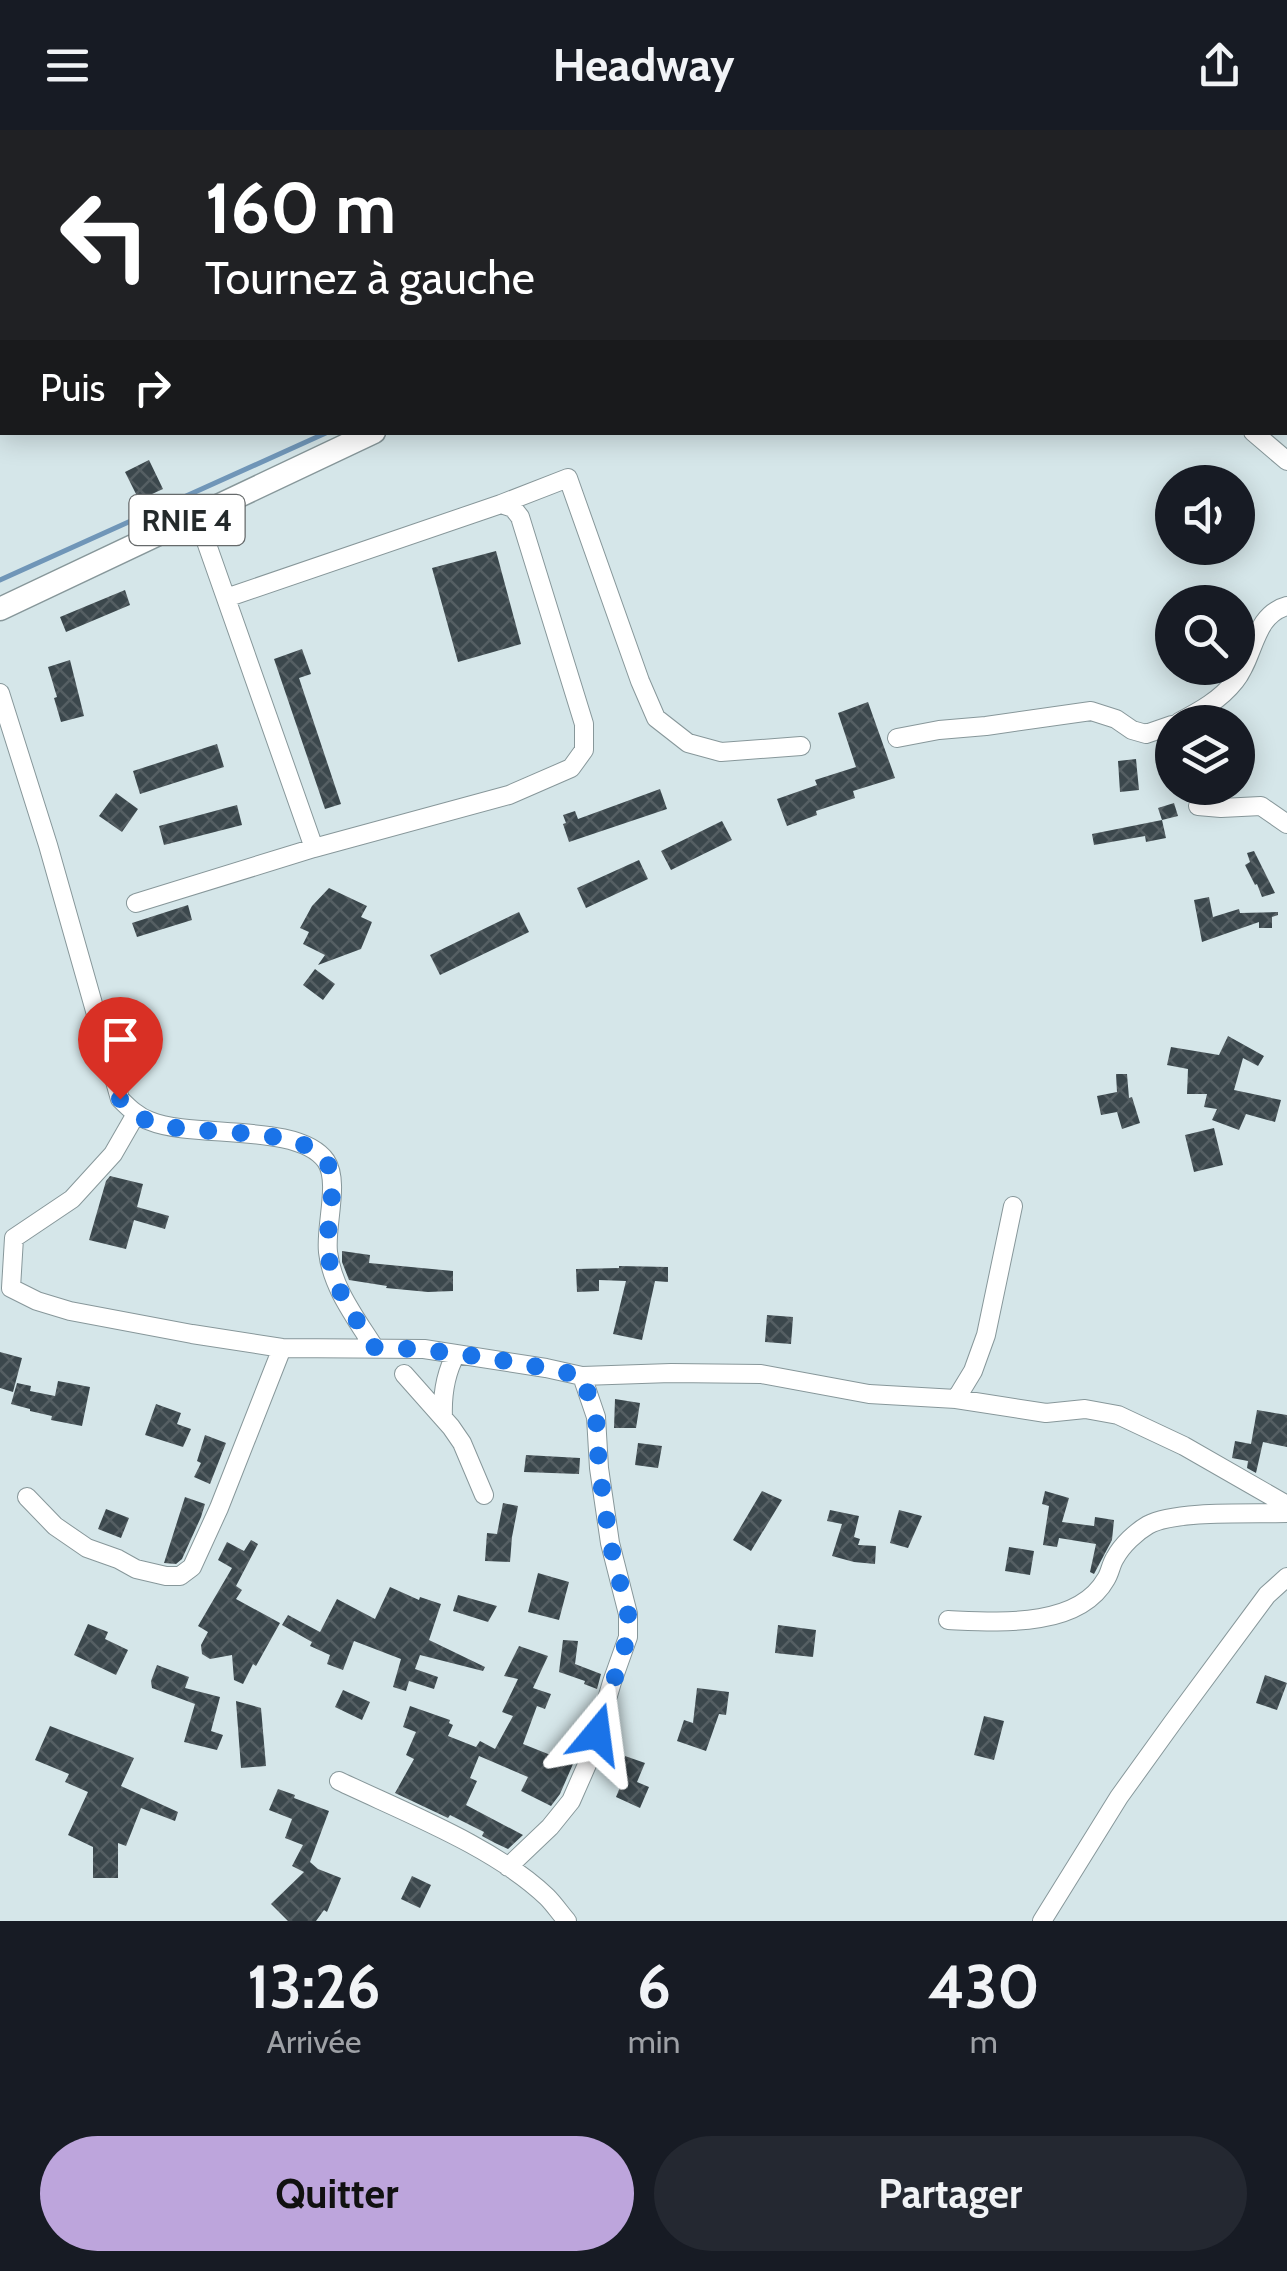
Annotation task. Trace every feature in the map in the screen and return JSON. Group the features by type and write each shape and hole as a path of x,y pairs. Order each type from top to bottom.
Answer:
{"main road":[{"name":"RNIE 4","path":"0,610 362,435"}],"street":[{"path":"1257,435 1287,461"},
{"path":"226,598 568,478 656,718 688,743 721,752 801,746"},
{"path":"136,903 314,848 509,796 571,768 584,750 584,724 520,518 513,508 502,504"},
{"path":"198,516 314,848"},
{"path":"1210,705 1238,678 1264,621 1287,606"},
{"path":"0,693 120,1099 153,1123 290,1140 316,1150 328,1163 332,1178 327,1248 332,1274 374,1347"},
{"path":"897,738 1091,711 1116,719 1132,730 1146,734 1155,731"},
{"path":"1198,806 1261,806 1287,824"},
{"path":"136,1114 113,1154 72,1199 14,1238 11,1288 70,1311 282,1348 424,1349 582,1376 671,1372 761,1374 869,1394 956,1399 1046,1413 1085,1409 1118,1415 1184,1446 1287,1505"},
{"path":"956,1399 973,1370 986,1334 1013,1206"},
{"path":"26,1497 55,1526 86,1548 136,1569 180,1576 192,1566 212,1523 282,1348"},
{"path":"444,1418 446,1374 456,1354"},
{"path":"404,1374 462,1443 484,1495"},
{"path":"508,1867 571,1801 589,1760 628,1636 628,1614 610,1543 596,1417 582,1376"},
{"path":"948,1620 1005,1623 1054,1616 1090,1598 1105,1581 1116,1556 1150,1524 1176,1516 1287,1513"},
{"path":"1042,1921 1172,1722 1266,1595 1287,1577"},
{"path":"339,1781 449,1833 508,1867 548,1898 567,1921"}],"building":[{"path":"149,460 163,489 139,500 125,472"},
{"path":"496,551 521,644 458,662 432,568"},
{"path":"125,590 130,605 66,632 60,617"},
{"path":"302,649 311,674 299,678 341,804 325,809 274,659"},
{"path":"70,660 84,716 61,722 48,667"},
{"path":"868,702 895,778 853,791 855,798 787,826 777,799 817,785 815,780 856,767 838,713"},
{"path":"217,744 224,767 140,794 133,771"},
{"path":"1136,759 1139,790 1120,792 1118,761"},
{"path":"660,789 667,809 569,842 563,815 575,811 578,819"},
{"path":"116,793 138,809 122,832 99,816"},
{"path":"237,805 242,825 164,845 159,826"},
{"path":"1175,805 1178,816 1162,820 1158,808"},
{"path":"1162,820 1166,838 1146,842 1145,836 1094,845 1092,834"},
{"path":"722,821 732,840 671,870 661,851"},
{"path":"1254,851 1275,893 1262,897 1245,865 1250,862 1247,853"},
{"path":"639,860 648,879 586,908 577,888"},
{"path":"329,888 367,906 361,917 372,922 361,949 318,965 325,955 303,944 309,932 300,928 312,906"},
{"path":"1209,897 1213,917 1239,909 1240,913 1278,915 1272,917 1272,928 1259,928 1259,922 1202,942 1194,900"},
{"path":"188,905 192,920 137,937 132,923"},
{"path":"519,912 529,932 440,975 430,955"},
{"path":"315,969 335,984 323,1000 303,985"},
{"path":"1228,1036 1264,1056 1258,1066 1243,1058 1234,1090 1281,1100 1275,1122 1246,1114 1239,1130 1212,1120 1217,1109 1204,1107 1207,1094 1187,1094 1188,1069 1167,1065 1171,1047 1219,1055"},
{"path":"1116,1074 1127,1074 1129,1098 1132,1097 1140,1123 1122,1129 1117,1112 1101,1115 1097,1096 1117,1092"},
{"path":"1214,1128 1223,1165 1194,1172 1185,1135"},
{"path":"110,1176 143,1184 137,1207 169,1216 165,1229 134,1220 126,1249 89,1240"},
{"path":"342,1251 370,1255 369,1263 453,1271 453,1291 386,1288 349,1280"},
{"path":"668,1267 668,1282 655,1281 642,1340 613,1334 626,1281 599,1280 599,1291 577,1292 576,1269"},
{"path":"767,1315 793,1317 791,1344 765,1342"},
{"path":"0,1352 22,1358 13,1392 0,1388"},
{"path":"58,1381 90,1387 82,1426 51,1420 52,1416 11,1404 17,1383 31,1386 30,1391 55,1396"},
{"path":"615,1399 640,1403 636,1428 614,1428"},
{"path":"156,1404 181,1413 177,1424 191,1429 183,1447 145,1435"},
{"path":"1257,1410 1287,1415 1287,1447 1263,1442 1256,1473 1247,1468 1248,1461 1232,1458 1235,1441 1251,1444"},
{"path":"205,1435 226,1443 210,1484 194,1477 201,1463 197,1461"},
{"path":"638,1443 662,1446 658,1468 635,1465"},
{"path":"526,1455 580,1458 579,1474 524,1472"},
{"path":"762,1491 782,1500 751,1551 733,1540"},
{"path":"1045,1491 1069,1498 1062,1522 1094,1526 1095,1517 1114,1520 1112,1540 1094,1574 1090,1572 1096,1544 1059,1538 1057,1547 1043,1545 1049,1506 1042,1504"},
{"path":"185,1497 205,1504 201,1517 182,1559 176,1564 164,1563"},
{"path":"503,1503 518,1506 510,1562 485,1561 487,1533 497,1534"},
{"path":"106,1509 129,1518 121,1538 98,1529"},
{"path":"830,1510 859,1516 854,1537 860,1539 858,1545 876,1546 875,1564 832,1556 842,1524 827,1521"},
{"path":"899,1510 922,1516 908,1548 890,1543"},
{"path":"251,1540 258,1544 236,1586 242,1590 236,1599 280,1623 243,1684 234,1680 232,1655 210,1659 202,1654 201,1645 208,1632 198,1626 232,1568 218,1560 227,1542 244,1551"},
{"path":"1009,1547 1034,1551 1030,1575 1005,1571"},
{"path":"538,1573 569,1582 559,1620 528,1612"},
{"path":"390,1587 419,1600 420,1597 441,1604 429,1640 485,1667 483,1671 420,1655 415,1669 438,1677 434,1689 409,1681 406,1691 393,1687 401,1659 354,1641 343,1670 327,1664 330,1655 282,1625 288,1615 320,1632 337,1599 375,1619"},
{"path":"458,1595 497,1606 488,1622 453,1611"},
{"path":"88,1624 108,1632 105,1639 128,1650 116,1675 74,1655"},
{"path":"778,1625 816,1630 813,1657 775,1653"},
{"path":"563,1640 578,1641 575,1664 601,1674 597,1689 559,1672"},
{"path":"519,1646 548,1656 533,1688 551,1694 545,1709 537,1706 523,1744 573,1764 551,1806 521,1791 528,1777 479,1756 470,1778 477,1781 466,1805 523,1835 508,1849 450,1815 448,1818 395,1793 414,1759 406,1755 416,1732 403,1727 410,1706 450,1720 453,1725 448,1736 476,1747 480,1741 495,1749 513,1716 502,1712 518,1679 504,1676"},
{"path":"157,1665 189,1677 185,1688 220,1697 211,1731 223,1735 217,1750 184,1742 195,1704 152,1688"},
{"path":"1265,1675 1287,1683 1277,1710 1256,1703"},
{"path":"697,1688 729,1692 726,1715 719,1714 706,1751 677,1741 684,1720 693,1723"},
{"path":"343,1690 370,1702 362,1720 335,1707"},
{"path":"236,1701 261,1708 266,1766 241,1768"},
{"path":"984,1716 1004,1721 994,1760 974,1755"},
{"path":"50,1726 134,1758 121,1786 178,1812 175,1821 141,1808 126,1846 118,1843 118,1878 93,1878 93,1847 68,1835 88,1792 65,1782 69,1774 35,1760"},
{"path":"625,1756 645,1763 637,1782 649,1787 640,1808 616,1797 625,1775 619,1772"},
{"path":"278,1789 329,1811 310,1862 341,1878 327,1912 324,1910 316,1921 288,1921 271,1904 304,1872 292,1866 303,1845 285,1838 292,1819 269,1810"},
{"path":"412,1876 431,1885 420,1908 401,1899"}],"waterway":[{"path":"0,580 321,435"}],"route":[{"path":"120,1099 153,1123 290,1140 316,1150 328,1163 332,1178 327,1248 332,1274 374,1347 424,1349 582,1376 596,1417 610,1543 628,1614 628,1636 597,1734"}]}
